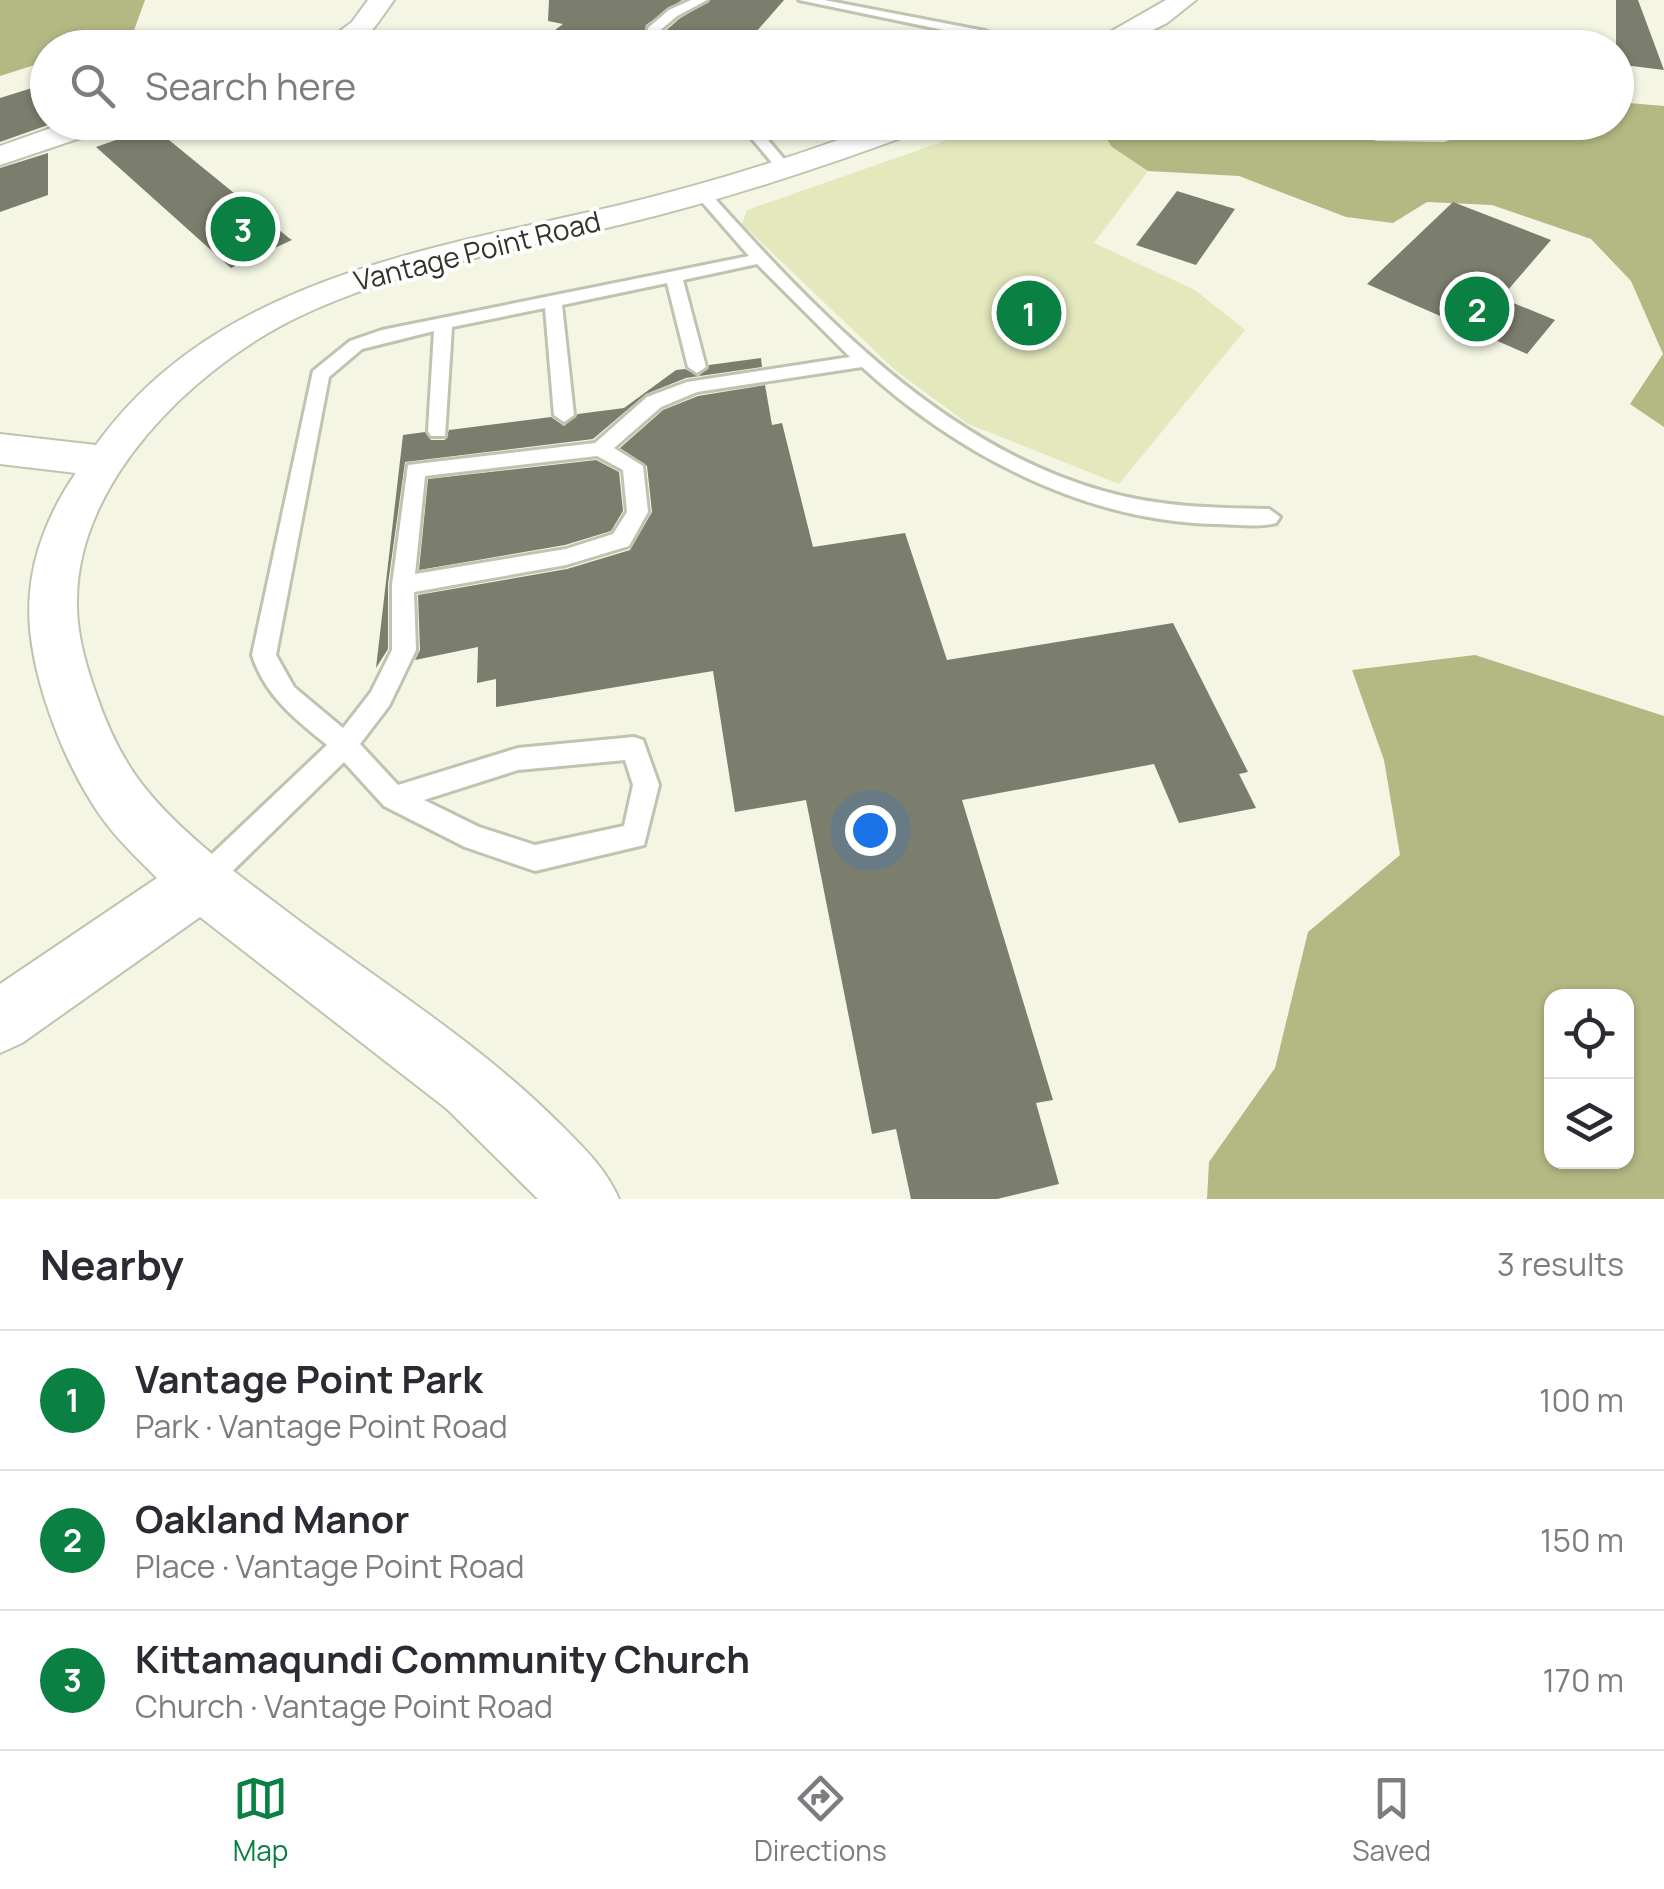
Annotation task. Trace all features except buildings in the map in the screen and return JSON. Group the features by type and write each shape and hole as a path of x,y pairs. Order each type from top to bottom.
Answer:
{"street":[{"path":"1132,30 1182,0"},
{"path":"358,30 386,1"},
{"path":"0,156 47,140"},
{"name":"Vantage Point Road","path":"584,1199 475,1089 286,950 136,819 93,754 62,670 52,618 53,570 71,521 103,461 142,413 235,337 282,310 400,264 703,194 866,140"},
{"path":"0,449 103,461"},
{"path":"0,1020 204,880"}],"lane":[{"path":"653,30 673,12 701,0"},
{"path":"805,0 959,30"},
{"path":"760,140 784,168"},
{"path":"703,194 759,259 864,361 990,454 1078,492 1158,515 1224,520 1269,517"},
{"path":"393,798 518,759 634,748 646,785 635,836 534,858 474,838 393,798 346,744 278,688 268,674 264,655 320,374 356,345 759,259"},
{"path":"674,278 697,367"},
{"path":"553,304 564,416"},
{"path":"438,431 443,324"},
{"path":"600,449 654,402 694,386 864,361"},
{"path":"204,880 346,744 380,698 404,650 403,584 415,470 600,449 633,466 638,512 621,540 566,557 403,584"}],"green space":[{"path":"0,0 145,0 134,30 30,30 30,66 0,76"},
{"path":"1634,103 1664,106 1664,427 1630,404 1663,354 1631,281 1591,239 1492,205 1427,202 1393,223 1346,217 1239,176 1148,171 1107,140 1634,140"},
{"path":"1178,140 1148,171 1094,243 1195,290 1245,330 1119,484 968,424 895,370 742,224 747,210 939,143"},
{"path":"1475,655 1664,716 1664,1199 1207,1199 1209,1162 1275,1068 1308,932 1400,855 1384,760 1352,670"}],"place":[{"name":"Kittamaqundi Community Church","path":"243,229"},
{"name":"Oakland Manor","path":"1477,309"},
{"name":"Vantage Point Park","path":"1029,313"}]}
